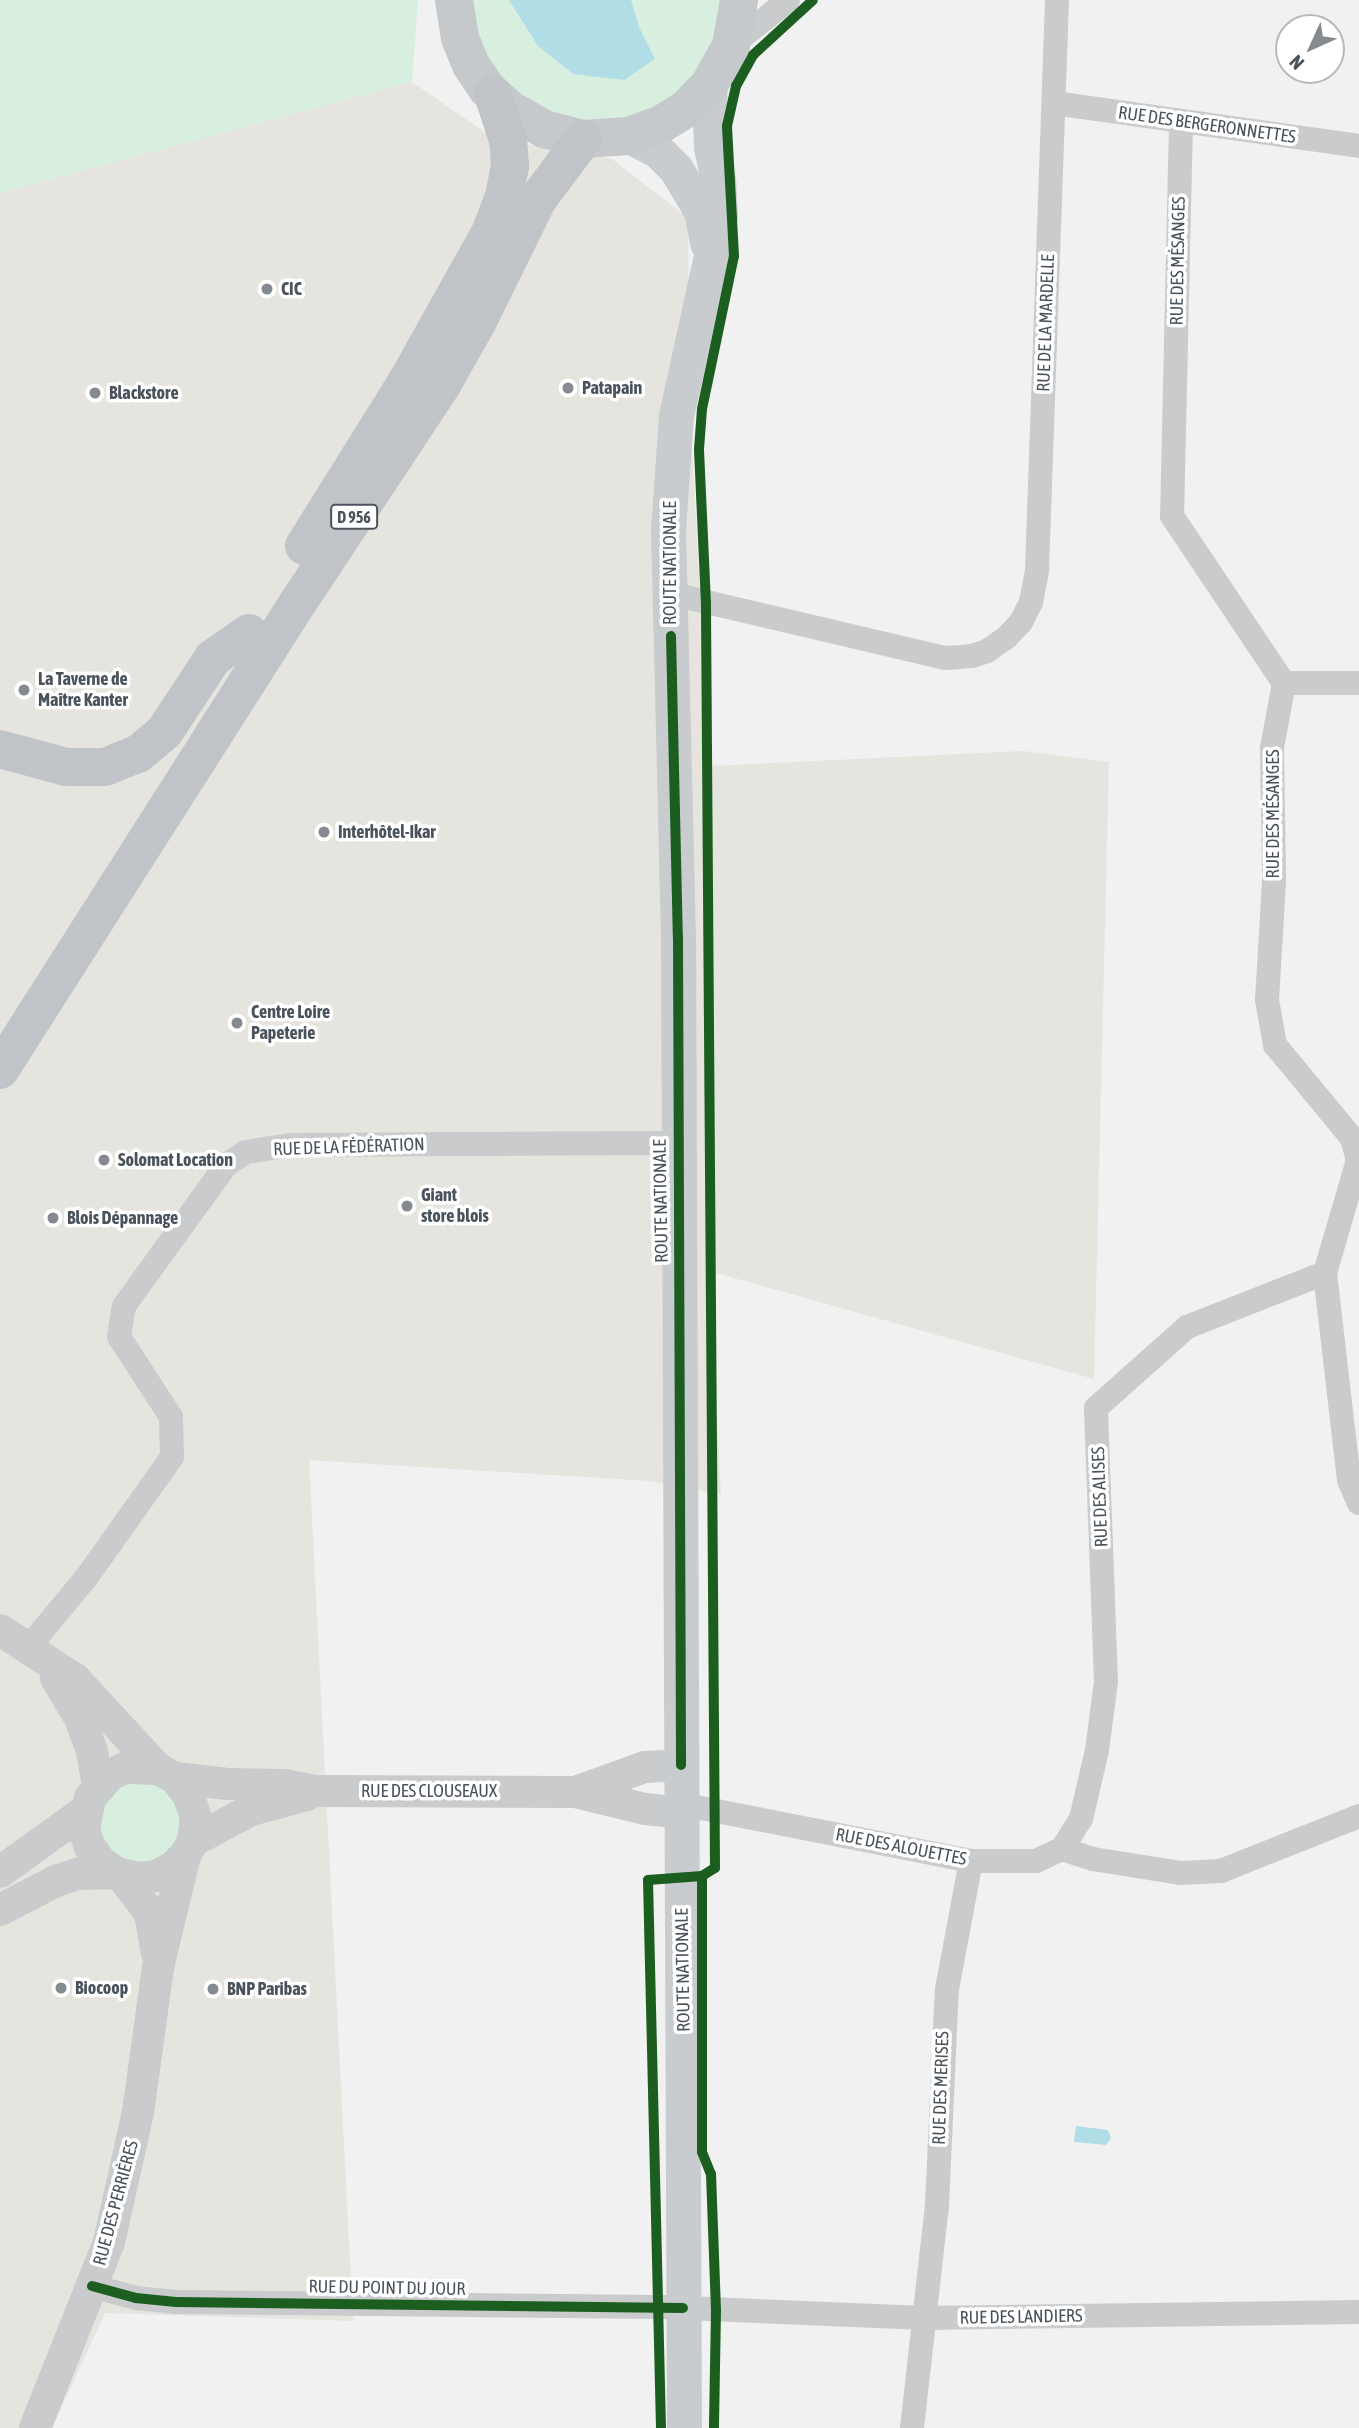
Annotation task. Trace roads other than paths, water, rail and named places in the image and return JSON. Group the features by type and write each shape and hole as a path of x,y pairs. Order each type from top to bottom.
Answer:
{"highway":[{"name":"D 956","path":"0,1024 250,633 407,381 490,233 504,197 510,166 508,140 493,94"},
{"name":"D 956","path":"0,1070 297,604 443,383 477,323 538,199 583,139"},
{"path":"0,749 66,767 105,767 138,754 164,731 213,658 250,633"}],"main road":[{"path":"454,0 460,38 471,65 493,94 509,109 544,129 583,139 629,136 660,125 687,108 709,85 731,46 739,0"},
{"name":"ROUTE NATIONALE","path":"684,2428 685,2072 681,1809 678,923 668,593 669,478 676,416 720,215 718,180 710,147 709,85"},
{"path":"629,136 657,150 690,189 701,211 710,255"}],"street":[{"path":"731,46 788,0"},
{"name":"RUE DE LA MARDELLE","path":"668,593 945,658 972,656 1007,637 1021,622 1031,602 1037,570 1057,0"},
{"name":"RUE DES BERGERONNETTES","path":"1054,103 1359,146"},
{"name":"RUE DES MÉSANGES","path":"1181,122 1172,516 1284,683 1272,748 1273,882 1267,1000 1275,1045 1352,1138 1358,1160 1325,1273 1349,1480 1359,1503"},
{"path":"1284,683 1359,683"},
{"name":"RUE DE LA FÉDÉRATION","path":"36,1653 172,1457 171,1417 119,1337 124,1306 226,1165 246,1152 291,1145 678,1143"},
{"name":"RUE DES ALISES","path":"1062,1849 1081,1819 1097,1750 1106,1682 1096,1408 1187,1327 1325,1273"},
{"path":"0,1630 75,1679 190,1796 196,1818 189,1848"},
{"path":"36,1653 80,1718 92,1751 91,1798 85,1830 90,1847 101,1862 118,1873"},
{"name":"RUE DES CLOUSEAUX","path":"166,1774 228,1784 284,1785 316,1791 575,1792 645,1767 681,1765"},
{"path":"0,1872 125,1768 166,1774"},
{"path":"0,1910 55,1881 78,1874 118,1873 138,1878 156,1876 172,1868 189,1848 251,1810 316,1791"},
{"path":"575,1792 645,1809 681,1809"},
{"name":"RUE DES ALOUETTES","path":"681,1809 971,1861 1036,1861 1062,1849"},
{"path":"1062,1849 1093,1858 1180,1873 1221,1871 1359,1816"},
{"name":"RUE DES PERRIÈRES","path":"34,2428 109,2242 127,2172 158,1967 189,1848"},
{"name":"RUE DES MERISES","path":"912,2428 937,2206 947,1989 971,1861"},
{"name":"RUE DES PERRIÈRES","path":"118,1873 150,1913 158,1967"},
{"name":"RUE DU POINT DU JOUR","path":"92,2286 136,2298 176,2302 683,2308"},
{"name":"RUE DES LANDIERS","path":"683,2308 925,2318 1359,2312"}],"water":[{"path":"509,0 631,0 639,27 655,59 624,80 573,74 538,46"},
{"path":"1076,2126 1108,2130 1111,2138 1106,2145 1074,2142"}],"place":[{"name":"CIC","path":"267,289"},
{"name":"Patapain","path":"568,388"},
{"name":"Blackstore","path":"95,393"},
{"name":"La Taverne de Maître Kanter","path":"24,690"},
{"name":"Interhôtel-Ikar","path":"324,832"},
{"name":"Centre Loire Papeterie","path":"237,1023"},
{"name":"Solomat Location","path":"104,1160"},
{"name":"Giant store blois","path":"407,1206"},
{"name":"Blois Dépannage","path":"53,1218"},
{"name":"Biocoop","path":"61,1988"},
{"name":"BNP Paribas","path":"213,1989"}]}
